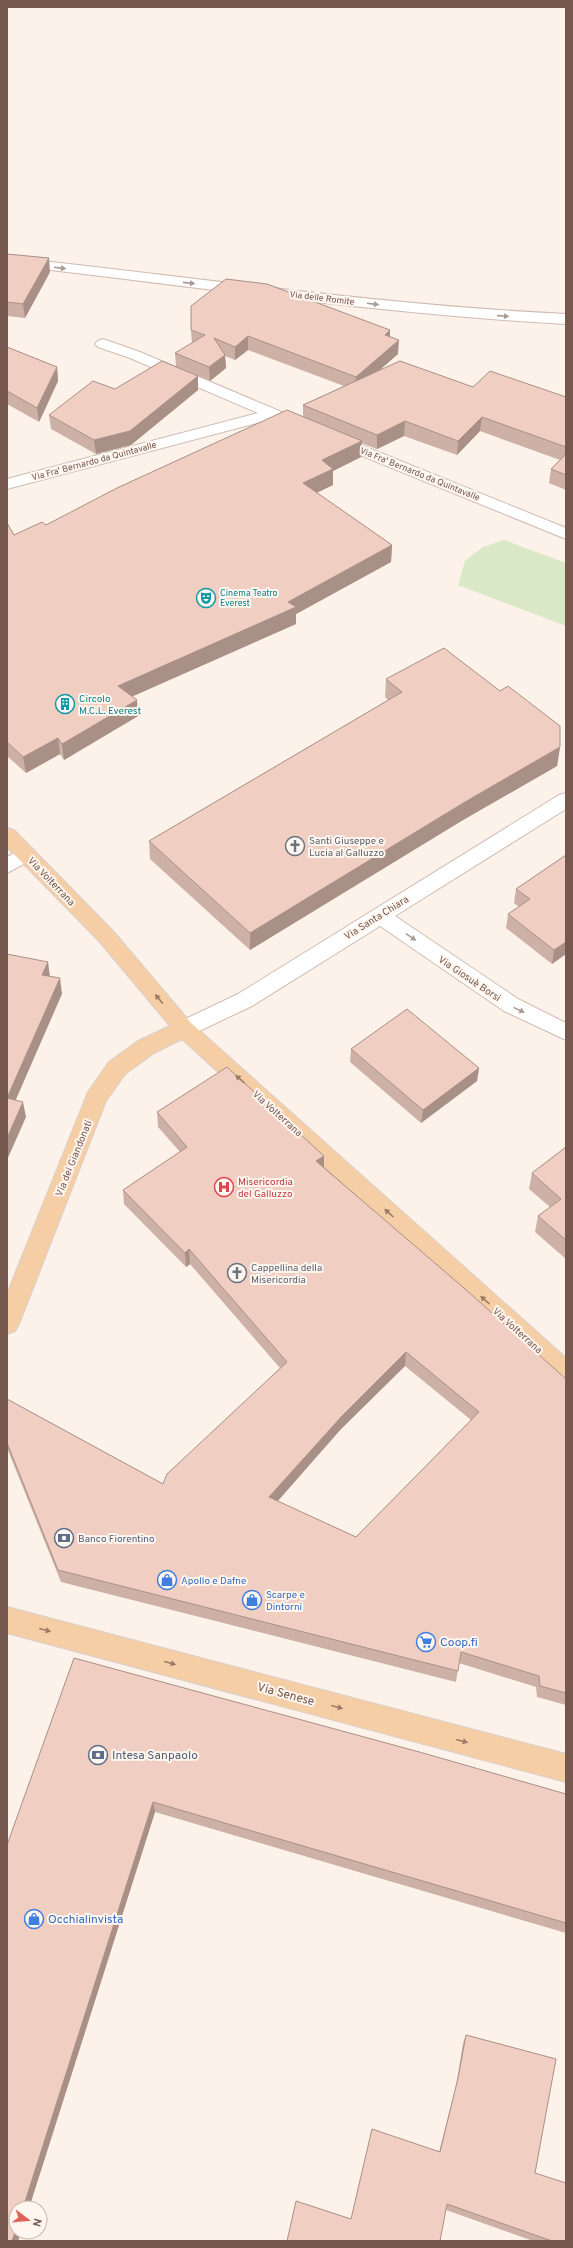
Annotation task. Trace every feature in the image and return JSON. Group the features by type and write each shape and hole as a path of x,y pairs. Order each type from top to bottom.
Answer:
{"main road":[{"name":"Via Volterrana","path":"7,836 106,936 184,1029 566,1373"},
{"name":"Via dei Giandonati","path":"7,1324 96,1098 116,1068 146,1047 184,1029"},
{"name":"Via Senese","path":"7,1620 566,1768"}],"street":[{"name":"Via delle Romite","path":"7,261 415,309 514,317 566,318"},
{"name":"Via Fra' Bernardo da Quintavalle","path":"103,344 135,355 566,534"},
{"name":"Via Fra' Bernardo da Quintavalle","path":"7,484 274,414"},
{"name":"Via Santa Chiara","path":"184,1029 245,1000 379,915 566,800"},
{"path":"7,866 26,854"},
{"name":"Via Giosuè Borsi","path":"379,915 511,1005 566,1032"}],"green space":[{"path":"504,540 566,563 566,626 458,585 465,561 483,547"}],"building":[{"path":"7,254 49,258 23,304 7,302"},
{"path":"226,279 267,284 390,330 385,335 399,340 356,377 248,336 235,347 214,338 225,355 209,367 175,353 205,335 191,330 191,306"},
{"path":"7,347 57,367 37,408 7,391"},
{"path":"162,361 198,376 130,431 94,440 49,415 93,381 115,389"},
{"path":"400,361 473,387 490,371 566,397 566,447 482,417 458,441 405,421 377,435 303,405"},
{"path":"287,410 362,441 322,460 333,469 303,483 392,545 288,602 296,607 118,686 137,700 62,744 58,738 23,757 7,742 7,523 14,535 42,522 46,525 117,488"},
{"path":"566,454 566,475 551,469"},
{"path":"444,648 500,691 508,686 560,726 560,747 465,802 250,933 149,841 402,692 386,679"},
{"path":"566,855 566,942 554,950 508,914 530,899 516,889"},
{"path":"7,954 48,962 42,975 60,978 7,1098"},
{"path":"407,1009 479,1068 423,1110 351,1049"},
{"path":"227,1067 324,1156 316,1161 464,1288 566,1379 566,1693 540,1686 539,1676 461,1652 458,1671 58,1570 7,1443 7,1399 163,1484 167,1474 287,1362 189,1249 185,1253 123,1190 187,1147 157,1112","holes":["406,1352 479,1412 356,1537 269,1497 342,1416"]},
{"path":"7,1098 23,1102 7,1138"},
{"path":"566,1147 566,1240 538,1216 561,1199 532,1173"},
{"path":"74,1658 423,1753 566,1794 566,1923 153,1802 26,2200 8,2200 8,2240 12,2240 7,2241 7,1845"},
{"path":"466,2035 556,2059 535,2173 566,2183 566,2241 552,2241 447,2204 440,2241 287,2241 296,2201 351,2219 372,2129 440,2152 458,2078"}],"place":[{"name":"Cinema Teatro Everest","path":"206,598"},
{"name":"Circolo M.C.L. Everest","path":"65,704"},
{"name":"Santi Giuseppe e Lucia al Galluzzo","path":"295,846"},
{"name":"Misericordia del Galluzzo","path":"224,1187"},
{"name":"Cappellina della Misericordia","path":"237,1273"},
{"name":"Banco Fiorentino","path":"64,1538"},
{"name":"Apollo e Dafne","path":"167,1580"},
{"name":"Scarpe e Dintorni","path":"252,1600"},
{"name":"Coop.fi","path":"426,1642"},
{"name":"Intesa Sanpaolo","path":"98,1755"},
{"name":"Occhialinvista","path":"34,1919"}]}
